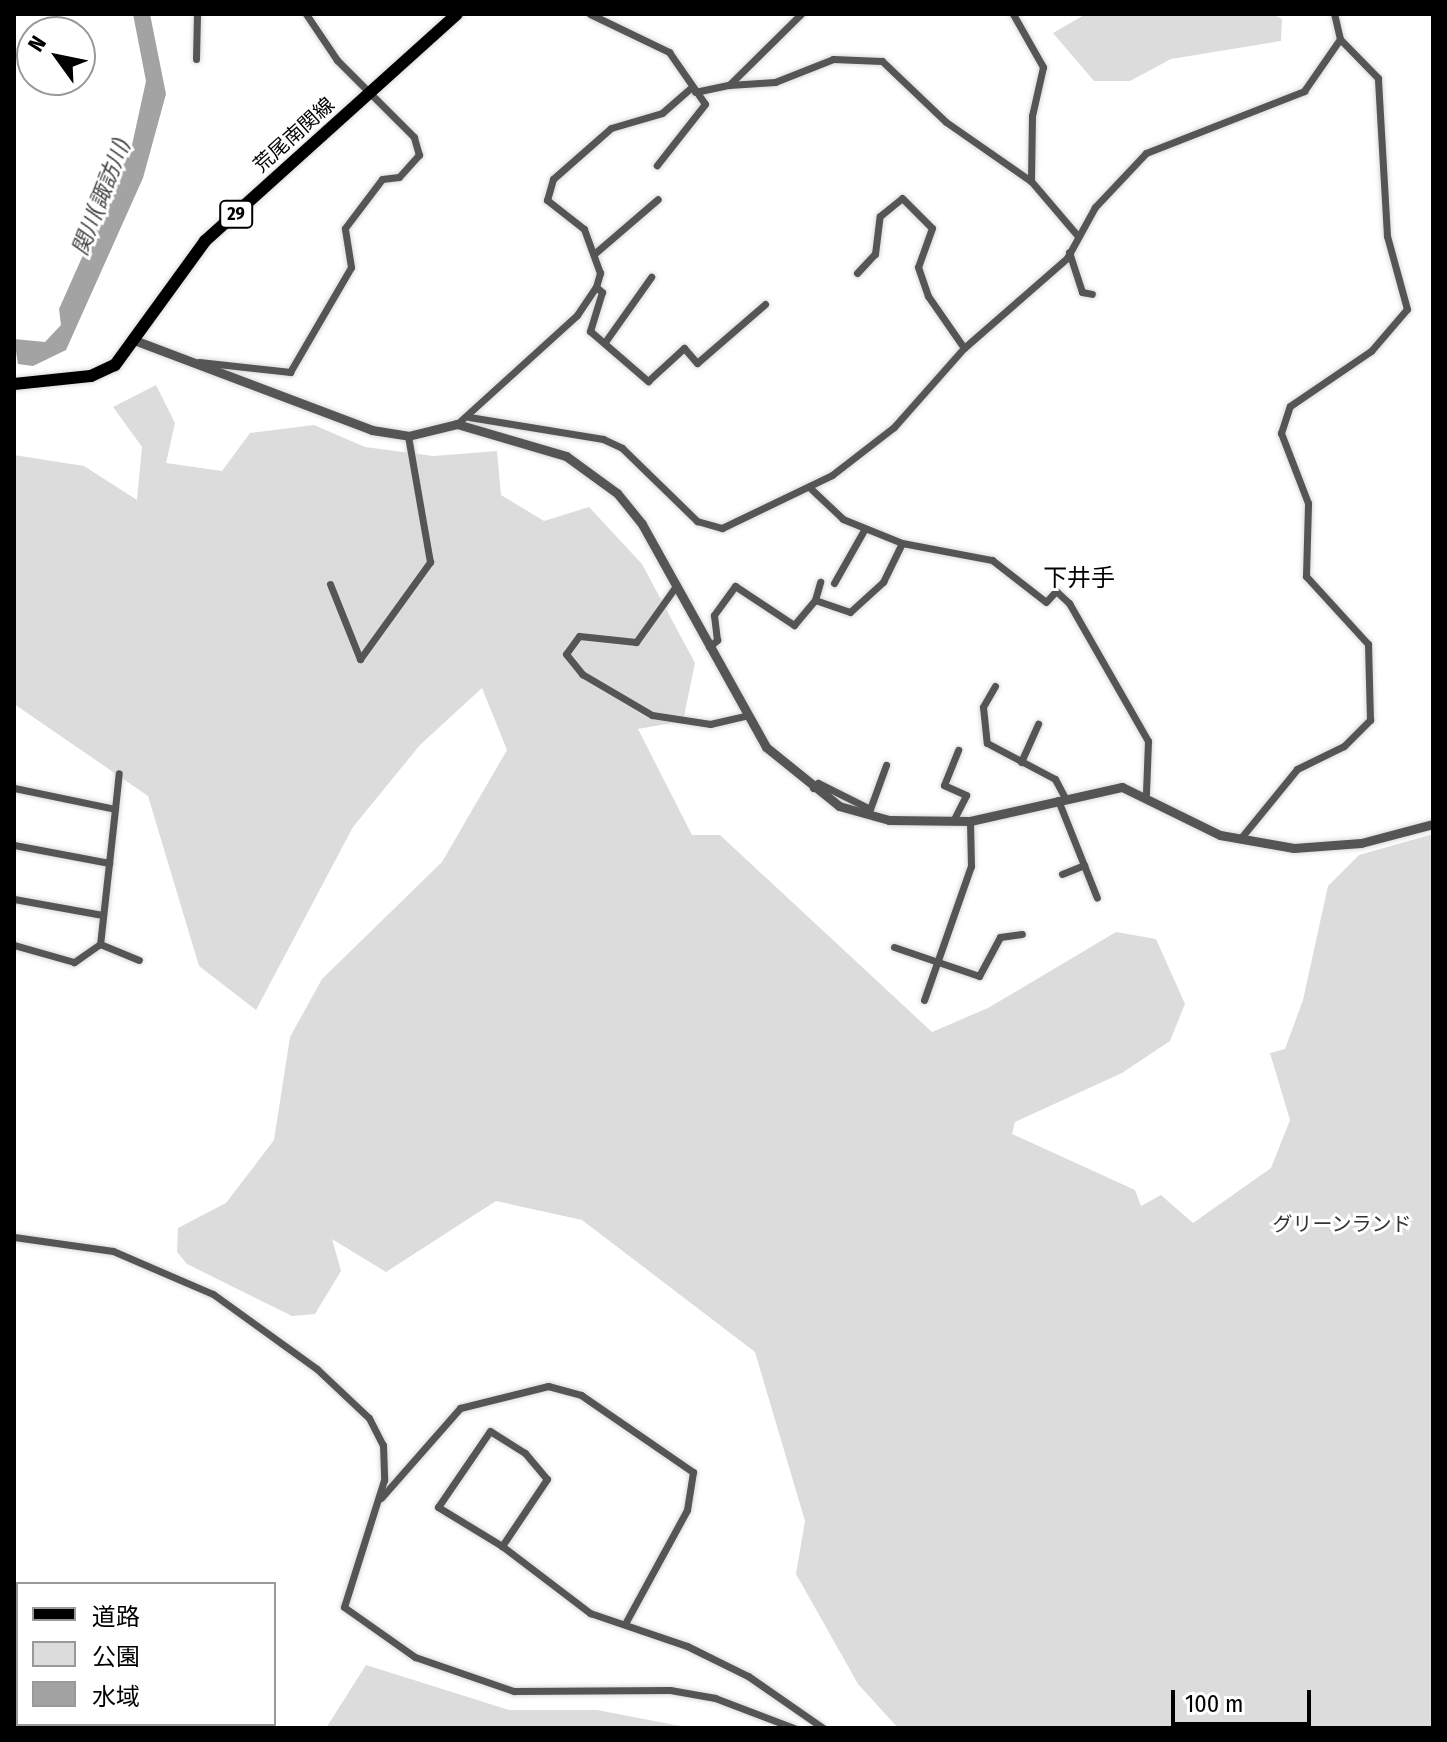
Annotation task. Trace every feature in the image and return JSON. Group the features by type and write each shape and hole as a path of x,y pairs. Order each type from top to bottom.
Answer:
{"main road":[{"name":"荒尾南関線","path":"14,384 91,376 115,365 205,241 457,14"}],"street":[{"path":"196,59 197,14"},
{"path":"199,362 290,372 351,267 345,228 382,179 399,177 419,155 414,137 373,91 337,60 306,14"},
{"path":"590,14 610,27 669,52 705,104 657,165"},
{"path":"602,14 610,27"},
{"path":"729,85 801,14"},
{"path":"1013,14 1043,67 1032,116 1031,181"},
{"path":"1239,841 1297,769 1344,746 1370,720 1368,644 1306,576 1308,503 1281,433 1290,406 1371,351 1407,309 1387,236 1378,78 1340,39 1335,18 1344,14"},
{"path":"469,417 603,439 714,528 809,487 894,427 964,348 1069,252 1077,235 1146,153 1296,96 1340,39"},
{"path":"134,340 199,362 372,430 408,436 457,424 469,417 577,315 596,287 594,254 584,229 547,200 553,179 611,128 662,113 693,90 775,82 833,59 876,58 902,72 946,122 1031,181 1077,235"},
{"path":"857,273 875,254 880,216 902,198 932,228 918,267 928,296 959,330 964,348"},
{"path":"594,254 658,199"},
{"path":"1069,252 1082,292 1092,294"},
{"path":"605,342 651,277"},
{"path":"596,287 602,292 590,331 648,381 684,348 697,363 765,304"},
{"path":"457,424 530,442 592,474 642,524 744,716 811,789 889,820 970,821 1122,787 1146,794 1239,841 1329,847 1433,824"},
{"path":"330,584 360,659 430,562 408,436"},
{"path":"809,487 822,506 864,530 902,543 992,560 1046,602 1056,591 1069,603 1148,741 1146,794"},
{"path":"834,583 864,530"},
{"path":"815,600 850,612 883,582 902,543"},
{"path":"709,647 717,640 714,615 735,586 794,625 815,600 820,582"},
{"path":"676,586 636,642 579,636 566,654 582,674 652,715 710,724 744,716"},
{"path":"995,686 983,707 984,734 1021,762 1055,779 1097,898"},
{"path":"1021,762 1038,724"},
{"path":"953,821 966,795 944,785 958,750"},
{"path":"811,789 818,783 870,809 886,765"},
{"path":"14,945 74,962 100,944 119,773"},
{"path":"14,788 115,809"},
{"path":"924,1000 971,866 970,821"},
{"path":"14,845 109,863"},
{"path":"1062,874 1084,865"},
{"path":"14,899 103,915"},
{"path":"894,947 979,976 1000,937 1022,934"},
{"path":"100,944 139,960"},
{"path":"14,1237 145,1262 237,1311 369,1418 383,1445 379,1499 344,1607 415,1657 514,1691 670,1690 715,1698 794,1728"},
{"path":"379,1499 460,1408 537,1387 581,1395 693,1472 687,1510 626,1622"},
{"path":"502,1546 547,1479 525,1453 490,1431 438,1507 502,1546 590,1613 626,1622 748,1676 823,1728"}],"green space":[{"path":"1086,14 1273,14 1282,19 1281,41 1171,59 1130,81 1094,81 1053,33"},
{"name":"グリーンランド","path":"156,385 175,423 166,463 222,471 250,433 314,425 365,447 433,456 497,451 501,495 544,521 589,507 642,564 695,663 683,721 638,729 692,835 720,835 932,1032 988,1008 1116,932 1156,939 1185,1004 1170,1041 1122,1073 1015,1122 1012,1134 1135,1190 1141,1206 1161,1195 1193,1223 1271,1168 1290,1120 1270,1053 1285,1049 1303,1000 1328,886 1359,855 1433,834 1433,1728 898,1728 858,1684 796,1574 805,1521 755,1352 582,1220 496,1201 386,1272 332,1239 341,1271 315,1314 292,1316 187,1264 177,1252 178,1228 226,1203 274,1140 290,1037 322,979 442,862 507,750 482,688 420,745 353,827 256,1010 199,966 148,796 14,704 14,455 84,466 137,500 142,447 113,407"},
{"path":"366,1665 509,1710 597,1710 691,1728 326,1728"}],"water":[{"path":"133,14 150,14 166,94 143,178 66,350 33,366 18,364 14,339 45,342 61,325 59,309 132,145 146,81"}],"district":[{"name":"下井手","path":"1079,579"}],"water label":[{"name":"関川(諏訪川)","path":"101,197"}]}
